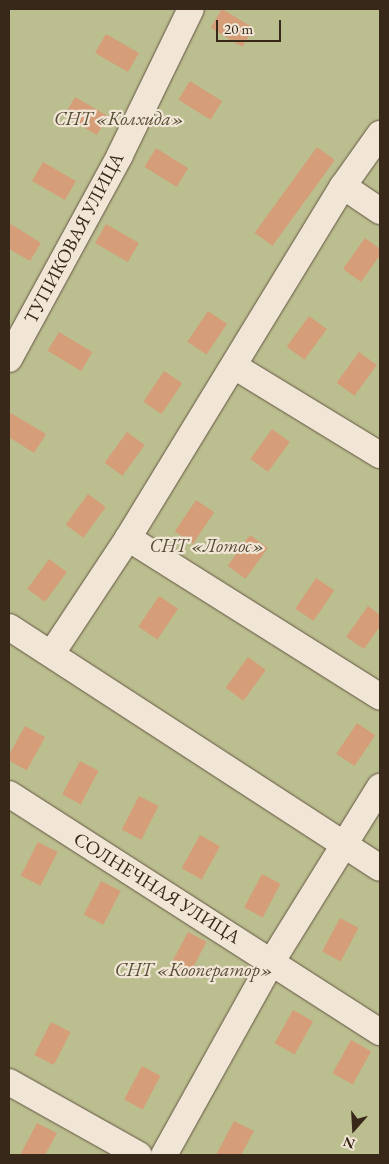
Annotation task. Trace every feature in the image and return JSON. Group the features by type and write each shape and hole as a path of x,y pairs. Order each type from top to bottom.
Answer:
{"street":[{"name":"ТУПИКОВАЯ УЛИЦА","path":"9,359 120,155 191,9"},
{"path":"52,653 128,538 343,186 380,134"},
{"path":"343,186 380,211"},
{"path":"234,366 380,455"},
{"path":"128,538 380,697"},
{"path":"9,627 52,653 341,846 380,868"},
{"path":"164,1155 272,961 341,846 380,787"},
{"name":"СОЛНЕЧНАЯ УЛИЦА","path":"9,794 380,1032"},
{"path":"9,1082 139,1155"}],"green space":[{"path":"9,9 380,9 380,1155 9,1155"}],"building":[{"path":"222,9 254,28 242,47 211,28"},
{"path":"106,34 139,53 128,72 95,53"},
{"path":"190,81 222,101 211,120 178,100"},
{"path":"75,97 108,116 97,135 64,116"},
{"path":"317,147 335,160 272,246 255,233"},
{"path":"156,148 188,168 177,187 144,167"},
{"path":"43,162 76,181 65,200 32,181"},
{"path":"9,223 41,243 30,261 9,249"},
{"path":"106,224 139,243 128,262 95,243"},
{"path":"365,238 380,249 380,255 361,282 343,269"},
{"path":"208,311 227,324 206,355 187,342"},
{"path":"309,316 327,329 304,360 287,347"},
{"path":"59,332 92,352 81,371 48,351"},
{"path":"359,352 377,365 354,396 337,383"},
{"path":"164,371 182,383 162,414 143,402"},
{"path":"9,412 46,434 34,453 9,437"},
{"path":"272,429 290,442 268,472 250,459"},
{"path":"127,432 145,445 122,476 105,463"},
{"path":"88,494 106,507 83,538 66,525"},
{"path":"196,500 214,512 193,544 175,532"},
{"path":"250,535 268,548 245,579 228,566"},
{"path":"49,559 67,572 45,602 27,589"},
{"path":"316,578 334,590 314,621 295,609"},
{"path":"159,596 178,609 157,640 138,627"},
{"path":"368,606 380,615 380,626 364,649 346,637"},
{"path":"248,657 266,670 243,701 226,688"},
{"path":"357,723 375,735 355,766 336,754"},
{"path":"25,726 45,737 27,770 9,761 9,755"},
{"path":"80,761 99,771 81,804 62,795"},
{"path":"139,796 159,806 141,840 122,830"},
{"path":"200,835 220,846 202,879 182,868"},
{"path":"38,842 58,852 40,886 21,876"},
{"path":"262,874 281,884 263,917 244,908"},
{"path":"101,881 121,891 103,925 84,915"},
{"path":"340,918 359,928 341,961 322,952"},
{"path":"188,932 207,942 189,975 170,966"},
{"path":"293,1010 313,1021 295,1054 275,1043"},
{"path":"51,1022 71,1032 54,1065 34,1055"},
{"path":"351,1040 371,1051 353,1084 333,1073"},
{"path":"142,1066 161,1076 143,1109 124,1100"},
{"path":"234,1121 254,1131 241,1155 216,1155"},
{"path":"37,1123 57,1133 45,1155 20,1155"}],"park label":[{"name":"СНТ «Колхида»","path":"119,119"},
{"name":"СНТ «Лотос»","path":"207,546"},
{"name":"СНТ «Кооператор»","path":"194,970"}]}
